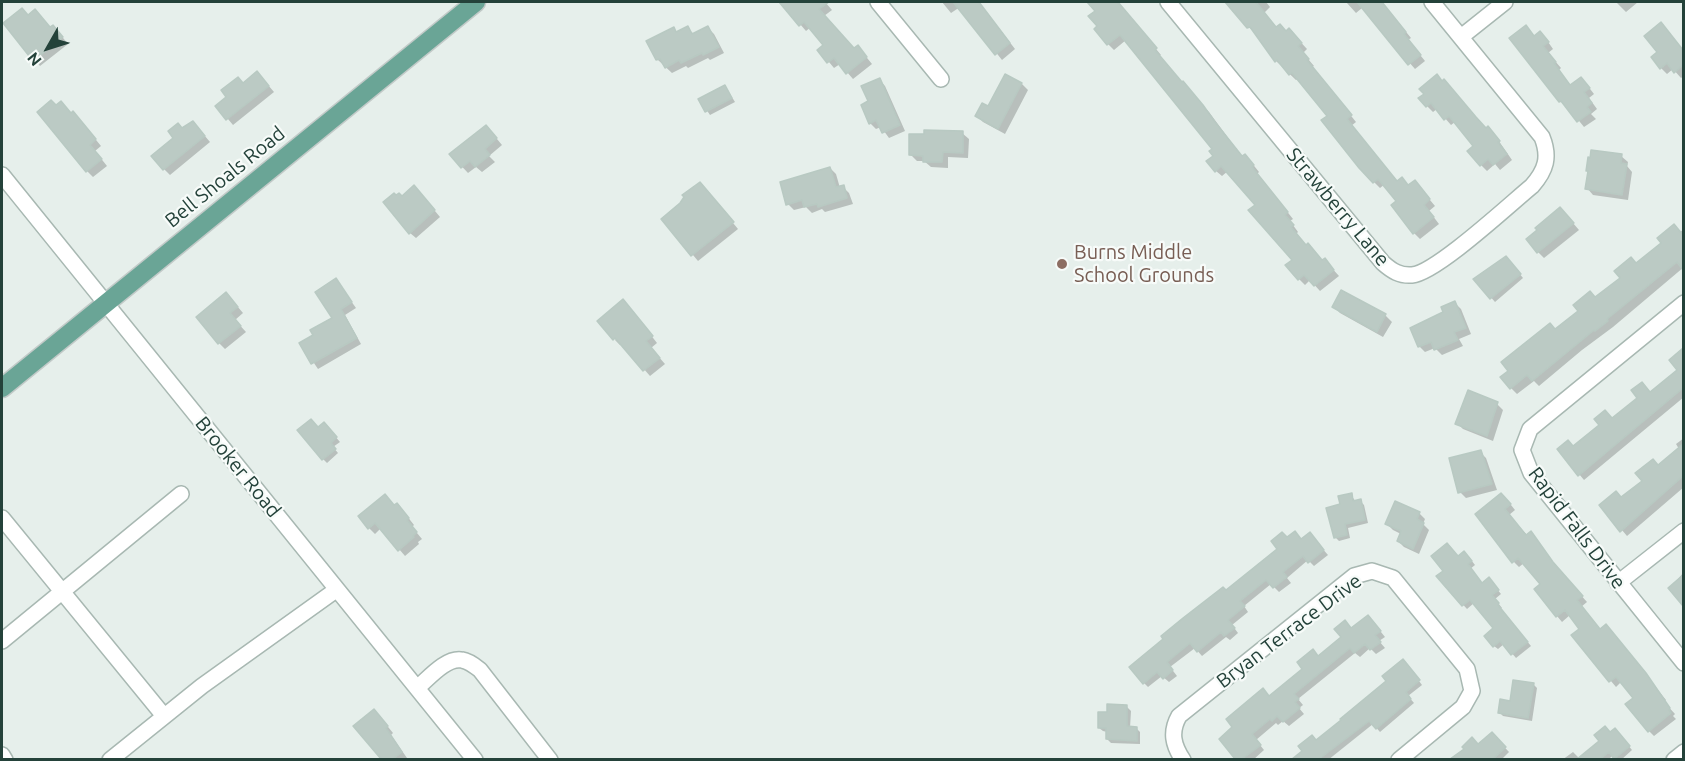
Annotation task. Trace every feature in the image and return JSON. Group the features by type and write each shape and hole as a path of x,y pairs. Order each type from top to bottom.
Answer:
{"main road":[{"name":"Bell Shoals Road","path":"2,388 476,2"}],"street":[{"path":"878,2 940,80"},
{"name":"Strawberry Lane","path":"1168,2 1383,263 1396,273 1404,275 1424,272 1438,264 1532,186 1545,169 1547,155 1542,137 1432,2"},
{"path":"1461,37 1505,2"},
{"name":"Brooker Road","path":"2,175 475,759"},
{"name":"Rapid Falls Drive","path":"1683,303 1530,429 1522,450 1531,473 1683,663"},
{"path":"2,641 181,494"},
{"path":"2,518 164,716"},
{"path":"1618,583 1683,531"},
{"name":"Bryan Terrace Drive","path":"1183,759 1174,743 1173,732 1179,716 1354,576 1372,571 1393,578 1467,669 1472,691 1463,707 1399,759"},
{"path":"110,759 164,716 336,590"},
{"path":"417,688 447,663 460,659 470,663 480,670 550,759"},
{"path":"1674,759 1683,752"},
{"path":"2,755 5,759"}],"building":[{"path":"779,2 829,2 819,9 854,48 858,45 867,57 846,74 834,58 827,63 817,50 823,45 804,22 799,26"},
{"path":"953,2 979,2 1010,43 995,55"},
{"path":"1087,2 1118,2 1242,156 1245,154 1254,165 1252,167 1288,212 1285,215 1294,225 1291,227 1322,260 1325,258 1334,270 1314,286 1304,275 1298,280 1285,265 1292,260 1248,210 1255,205 1221,166 1215,172 1206,161 1213,156 1209,151 1212,149 1120,35 1107,45 1094,29 1097,26 1088,16 1095,11"},
{"path":"1225,2 1256,2 1276,27 1280,24 1286,31 1289,28 1302,43 1298,46 1309,59 1307,60 1352,115 1347,119 1397,181 1402,177 1408,185 1415,180 1430,199 1424,205 1434,217 1413,234 1391,205 1396,201 1378,179 1373,183 1359,168 1321,120 1327,116 1292,73 1289,75 1277,60 1275,62 1250,27 1247,28"},
{"path":"1357,2 1382,2 1421,55 1408,65"},
{"path":"22,8 28,15 35,9 50,27 53,25 63,37 33,61 3,23"},
{"path":"1661,22 1683,50 1683,65 1674,73 1667,63 1660,69 1651,57 1657,52 1644,36"},
{"path":"1526,25 1534,36 1540,31 1549,42 1543,46 1570,85 1581,77 1590,88 1584,92 1592,103 1587,107 1591,112 1577,122 1509,38"},
{"path":"688,26 692,34 708,26 719,47 681,63 679,60 665,68 660,59 656,60 646,41 674,27 676,32"},
{"path":"257,71 269,86 226,120 215,106 226,97 221,90 238,77 243,83"},
{"path":"1005,74 1022,83 998,129 975,116 982,103 988,106"},
{"path":"1437,74 1500,141 1498,142 1507,154 1493,165 1488,159 1480,166 1467,151 1473,146 1449,116 1444,120 1431,103 1426,107 1418,98 1424,94 1419,89"},
{"path":"880,78 900,125 882,133 876,120 869,124 861,105 868,101 861,86"},
{"path":"725,85 732,98 705,112 698,99"},
{"path":"51,100 56,105 61,101 71,113 73,111 96,139 90,145 102,159 86,172 37,112"},
{"path":"193,121 205,136 163,170 151,156 173,138 168,131 178,123 182,128"},
{"path":"486,125 497,138 485,149 490,155 475,167 470,161 461,168 449,154"},
{"path":"924,130 963,131 963,153 943,152 942,162 923,162 923,156 909,155 909,134 924,134"},
{"path":"1591,150 1622,154 1621,163 1627,164 1622,195 1585,189 1588,157 1590,158"},
{"path":"830,167 836,187 844,185 847,198 818,207 817,204 804,207 802,200 786,205 780,182"},
{"path":"700,182 734,222 691,256 661,219 680,203 684,197 682,195"},
{"path":"414,185 435,210 409,234 383,202 394,193 402,196"},
{"path":"1560,207 1574,223 1537,253 1526,239 1537,230 1535,228"},
{"path":"1674,224 1683,235 1683,270 1677,262 1607,319 1608,321 1532,381 1527,375 1510,389 1500,377 1508,371 1501,362 1550,323 1555,329 1578,311 1573,305 1590,291 1595,297 1620,278 1614,271 1631,257 1636,263 1661,243 1657,238"},
{"path":"1506,256 1521,274 1490,299 1473,279"},
{"path":"336,278 352,302 341,309 357,338 311,364 299,343 313,335 310,330 332,318 315,292"},
{"path":"1341,290 1386,314 1377,332 1332,307"},
{"path":"226,292 238,307 230,313 241,326 218,344 196,317"},
{"path":"623,299 653,336 646,341 660,358 643,371 597,321"},
{"path":"1455,301 1466,328 1454,332 1458,340 1434,350 1431,342 1418,347 1410,328 1443,312 1441,307"},
{"path":"1683,348 1683,388 1578,476 1557,449 1568,440 1573,446 1599,425 1594,419 1605,410 1612,418 1637,398 1631,390 1642,382 1650,392 1677,370 1669,360"},
{"path":"1468,390 1498,402 1487,436 1455,424"},
{"path":"311,419 318,427 324,422 337,437 331,443 336,449 322,460 297,430"},
{"path":"1683,444 1683,476 1620,532 1599,505 1616,491 1621,497 1642,481 1635,473 1653,459 1658,465"},
{"path":"1481,450 1492,484 1458,493 1449,458"},
{"path":"1352,493 1353,501 1361,499 1365,520 1345,524 1347,535 1334,538 1326,508 1340,504 1338,496"},
{"path":"1501,493 1511,504 1505,509 1526,535 1531,531 1553,562 1583,596 1577,600 1600,629 1606,624 1646,673 1670,708 1671,713 1648,732 1625,704 1633,698 1616,677 1609,682 1571,635 1579,629 1565,610 1556,617 1534,589 1540,584 1518,558 1512,563 1475,514"},
{"path":"385,494 394,505 397,503 417,532 398,551 375,523 368,529 358,516"},
{"path":"1395,501 1420,512 1417,519 1424,523 1413,549 1397,541 1401,531 1385,524"},
{"path":"1295,531 1301,539 1310,532 1324,550 1308,563 1303,556 1283,572 1287,577 1273,588 1266,580 1240,601 1245,606 1228,620 1235,628 1224,636 1221,632 1197,652 1190,643 1167,662 1173,670 1163,679 1157,672 1143,684 1129,667 1163,639 1161,636 1183,618 1223,587 1226,590 1277,549 1271,541 1282,532 1287,537"},
{"path":"1447,543 1458,556 1464,551 1472,561 1468,564 1482,583 1489,577 1499,590 1492,595 1528,642 1511,655 1500,641 1493,647 1484,636 1493,628 1470,600 1462,606 1436,576 1443,571 1431,556"},
{"path":"1683,575 1683,606 1668,588"},
{"path":"1368,615 1381,631 1375,635 1381,642 1370,650 1365,644 1354,653 1350,648 1294,694 1299,699 1295,702 1300,708 1283,722 1277,716 1272,721 1270,719 1252,734 1261,745 1242,759 1235,759 1219,739 1232,727 1226,719 1263,688 1269,696 1302,669 1297,662 1313,649 1318,656 1341,637 1334,629 1345,620 1351,628"},
{"path":"1403,659 1420,680 1406,692 1411,699 1376,729 1369,721 1319,759 1292,759 1302,751 1298,746 1312,735 1316,740 1341,720 1386,681 1382,676"},
{"path":"1513,680 1534,683 1528,718 1498,713 1500,699 1510,701"},
{"path":"1107,704 1127,705 1127,726 1137,727 1137,741 1106,739 1106,728 1098,728 1098,712 1107,712"},
{"path":"374,709 388,726 386,728 402,752 393,759 381,759 353,726"},
{"path":"1605,726 1610,732 1615,728 1630,746 1614,759 1609,752 1600,759 1577,759 1599,741 1594,735"},
{"path":"1492,732 1506,747 1493,759 1450,759 1464,749 1462,747 1472,737 1478,744"}],"place":[{"name":"Burns Middle School Grounds","path":"1062,264"}]}
